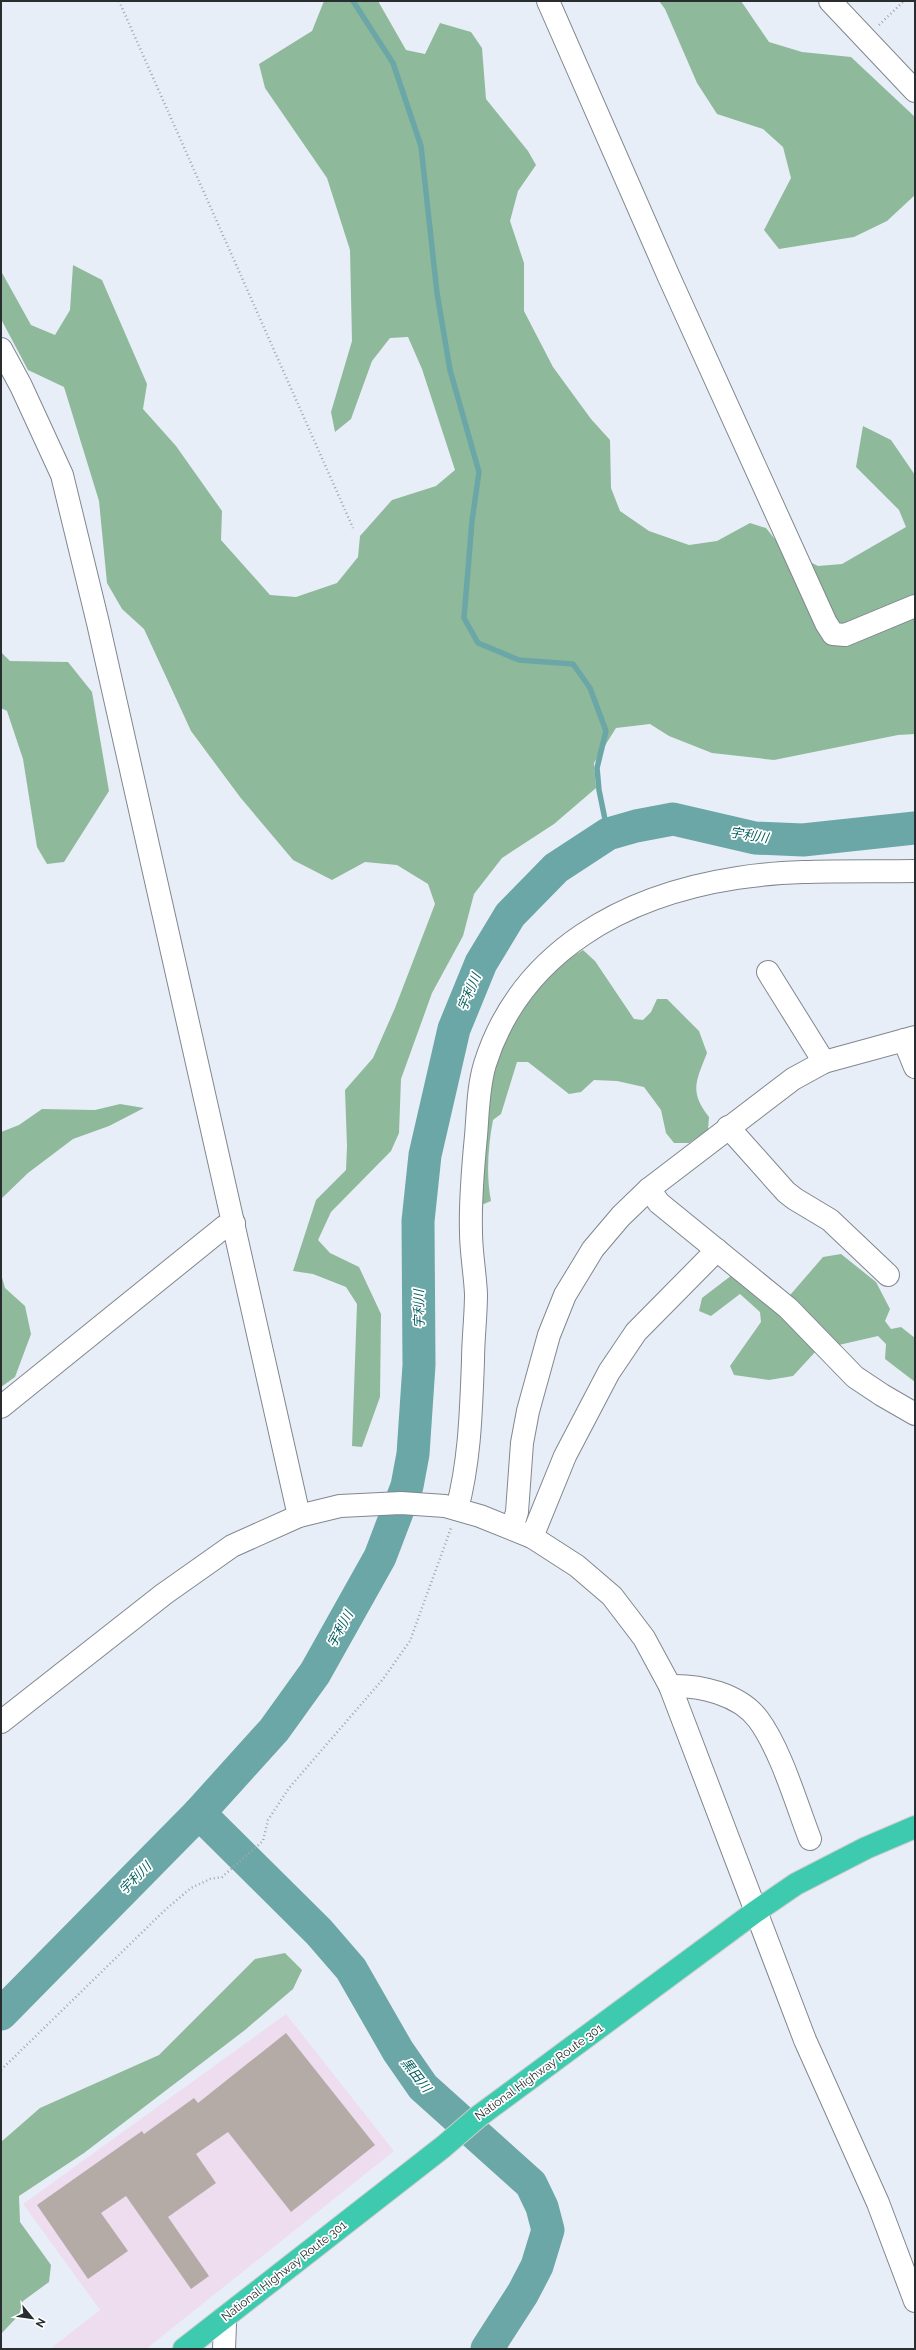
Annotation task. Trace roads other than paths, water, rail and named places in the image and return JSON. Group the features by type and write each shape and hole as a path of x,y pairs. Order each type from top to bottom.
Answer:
{"highway":[{"name":"National Highway Route 301","path":"184,2349 443,2147 479,2116 755,1912 796,1884 866,1848 915,1827"}],"street":[{"path":"548,1 669,277 826,623 833,634 845,635 915,606"},
{"path":"830,1 915,91"},
{"path":"1,349 22,386 62,475 300,1516"},
{"path":"451,1508 466,1469 470,1418 476,1295 471,1206 480,1090 485,1064 499,1031 515,1002 534,976 556,954 585,932 618,913 664,895 737,878 764,875 915,871"},
{"path":"768,972 824,1062"},
{"path":"512,1528 520,1489 522,1443 528,1411 549,1335 565,1295 593,1249 621,1216 649,1189 728,1127 793,1079 824,1062 910,1039 915,1066"},
{"path":"728,1127 786,1192 794,1199 830,1220 888,1275"},
{"path":"649,1189 660,1203 788,1308 855,1377 915,1414"},
{"path":"1,1406 224,1228 234,1223"},
{"path":"532,1537 565,1456 609,1372 636,1332 717,1250"},
{"path":"1,1722 164,1594 232,1546 300,1516 340,1506 401,1503 451,1508 512,1528 532,1537 577,1566 612,1596 644,1638 670,1686 805,2040 878,2203 915,2301"},
{"path":"670,1686 687,1685 704,1688 737,1702 758,1719 782,1765 810,1839"},
{"path":"223,2319 225,2324 224,2349"}],"waterway":[{"path":"353,1 393,63 421,146 437,293 450,370 479,472 472,521 464,618 478,643 519,660 573,664 590,688 606,731 597,768 599,790 608,834"},
{"name":"宇利川","path":"1,2014 199,1813 274,1730 315,1673 380,1557 407,1486 413,1454 419,1365 418,1221 425,1155 454,1029 481,963 510,915 556,868 608,834 636,826 673,819 755,838 803,840 915,828"},
{"name":"黒田川","path":"199,1813 319,1932 351,1969 398,2051 423,2087 531,2184 542,2207 548,2230 537,2266 523,2293 487,2349"}]}
